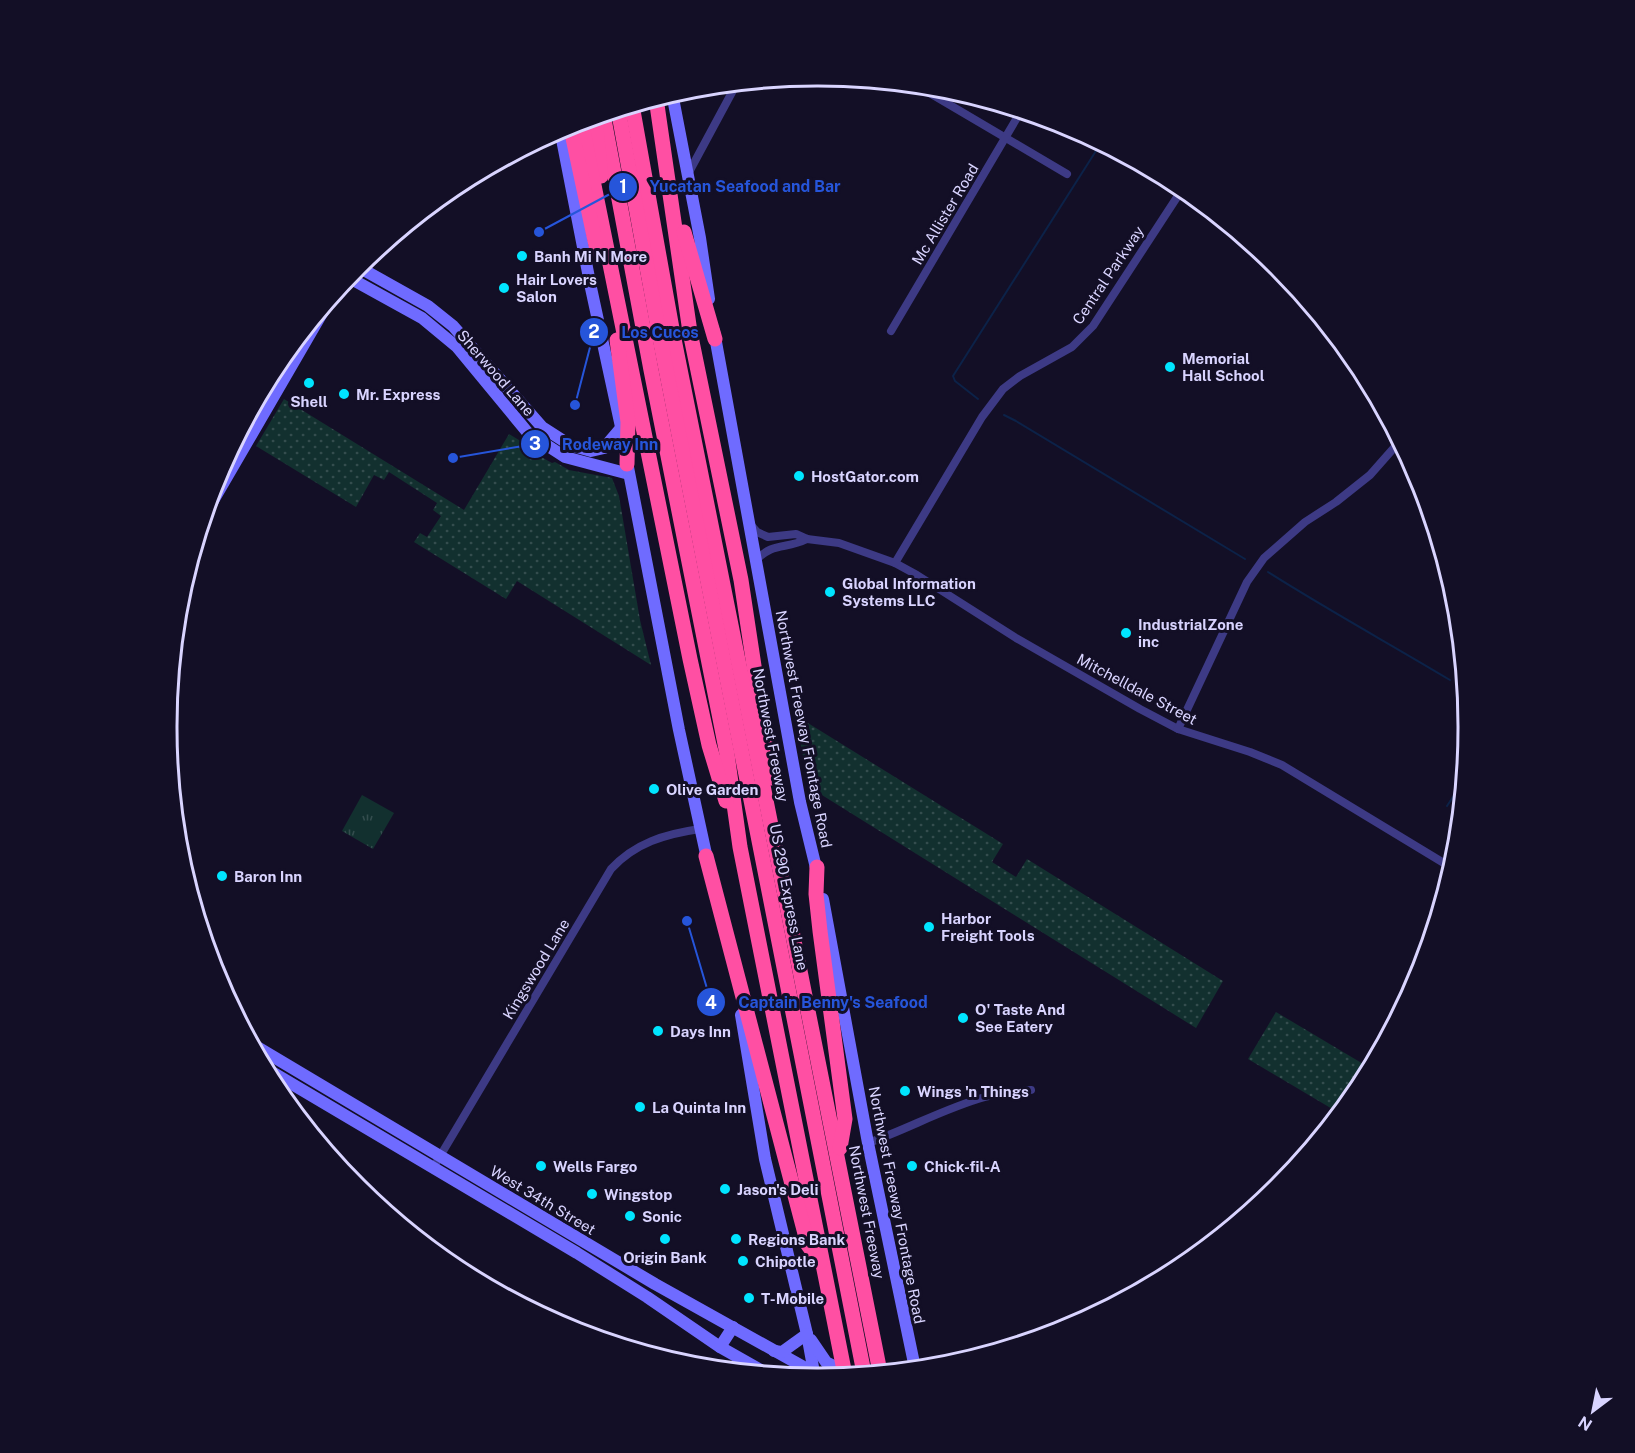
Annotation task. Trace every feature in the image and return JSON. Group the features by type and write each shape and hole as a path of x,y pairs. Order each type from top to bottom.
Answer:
{"highway":[{"path":"657,106 690,332 749,630 772,782 767,804"},
{"path":"649,108 715,339"},
{"name":"Northwest Freeway","path":"633,113 673,334 879,1364"},
{"name":"US 290 Express Lane","path":"620,117 663,356 863,1366"},
{"path":"605,122 655,394 727,754 740,847 844,1367"},
{"path":"596,125 618,351 628,422 628,469"},
{"path":"583,130 690,659 709,744 740,847"},
{"path":"572,134 618,351"},
{"path":"706,856 808,1245 824,1268"},
{"path":"817,867 816,894 819,921 845,1119 838,1157"}],"main road":[{"name":"Northwest Freeway Frontage Road","path":"674,102 700,237 715,339 800,802 817,867 868,1143 912,1360"},
{"path":"562,139 591,288 622,427 628,469 700,830 738,992 765,1159 815,1368"},
{"name":"Sherwood Lane","path":"366,271 428,306 453,326 542,428 570,445 591,451 604,448 622,427"},
{"name":"Sherwood Lane","path":"356,282 422,318 457,347 528,433 566,457 628,469"},
{"path":"242,445 268,397"},
{"name":"West 34th Street","path":"271,1062 440,1156 655,1284 802,1367"},
{"name":"West 34th Street","path":"282,1078 647,1297 720,1347 748,1363"},
{"path":"489,1201 495,1189"},
{"path":"647,1297 655,1284"},
{"path":"720,1347 733,1327"},
{"path":"774,1351 782,1352 807,1334"},
{"path":"807,1334 826,1362 836,1367"}],"street":[{"path":"688,174 733,91"},
{"path":"937,97 1067,174"},
{"name":"Mc Allister Road","path":"891,331 1018,118"},
{"name":"Central Parkway","path":"895,563 982,417 999,393 1020,376 1072,347 1083,338 1177,196"},
{"path":"1178,729 1247,582 1264,558 1305,522 1336,502 1370,475 1394,448"},
{"name":"Mitchelldale Street","path":"748,522 757,532 768,537 796,534 807,539 839,543 895,563 918,575 1016,638 1140,709 1178,729 1250,752 1282,765 1444,863"},
{"name":"Mitchelldale Street","path":"755,561 766,550 797,544 807,539"},
{"name":"Kingswood Lane","path":"433,1168 611,869 621,859 653,839 700,830"},
{"path":"868,1143 986,1096 1031,1090"}],"green space":[{"path":"284,399 464,510 509,434 552,463 555,462 569,470 612,478 619,496 640,620 651,665 517,581 506,599 414,542 420,533 427,537 441,516 433,510 437,503 389,472 384,480 374,475 356,507 256,446"},
{"path":"795,715 1003,844 992,862 1016,877 1027,859 1223,981 1196,1028 809,787"},
{"path":"362,795 394,813 373,849 342,831"},
{"path":"1276,1012 1362,1064 1332,1109 1248,1059"}],"waterway":[{"path":"978,399 955,381 953,376 1097,150"},
{"path":"1004,415 1245,559"},
{"path":"1268,572 1450,680"},
{"path":"1447,806 1454,795"}],"place":[{"name":"Yucatan Seafood and Bar","path":"539,232"},
{"name":"Banh Mi N More","path":"522,256"},
{"name":"Hair Lovers Salon","path":"504,288"},
{"name":"Memorial Hall School","path":"1170,367"},
{"name":"Shell","path":"309,383"},
{"name":"Mr. Express","path":"344,394"},
{"name":"Los Cucos","path":"575,405"},
{"name":"Rodeway Inn","path":"453,458"},
{"name":"HostGator.com","path":"799,476"},
{"name":"Global Information Systems LLC","path":"830,592"},
{"name":"IndustrialZone inc","path":"1126,633"},
{"name":"Olive Garden","path":"654,789"},
{"name":"Baron Inn","path":"222,876"},
{"name":"Captain Benny's Seafood","path":"687,921"},
{"name":"Harbor Freight Tools","path":"929,927"},
{"name":"O' Taste And See Eatery","path":"963,1018"},
{"name":"Days Inn","path":"658,1031"},
{"name":"Wings 'n Things","path":"905,1091"},
{"name":"La Quinta Inn","path":"640,1107"},
{"name":"Wells Fargo","path":"541,1166"},
{"name":"Chick-fil-A","path":"912,1166"},
{"name":"Jason's Deli","path":"725,1189"},
{"name":"Wingstop","path":"592,1194"},
{"name":"Sonic","path":"630,1216"},
{"name":"Origin Bank","path":"665,1239"},
{"name":"Regions Bank","path":"736,1239"},
{"name":"Chipotle","path":"743,1261"},
{"name":"T-Mobile","path":"749,1298"}]}
